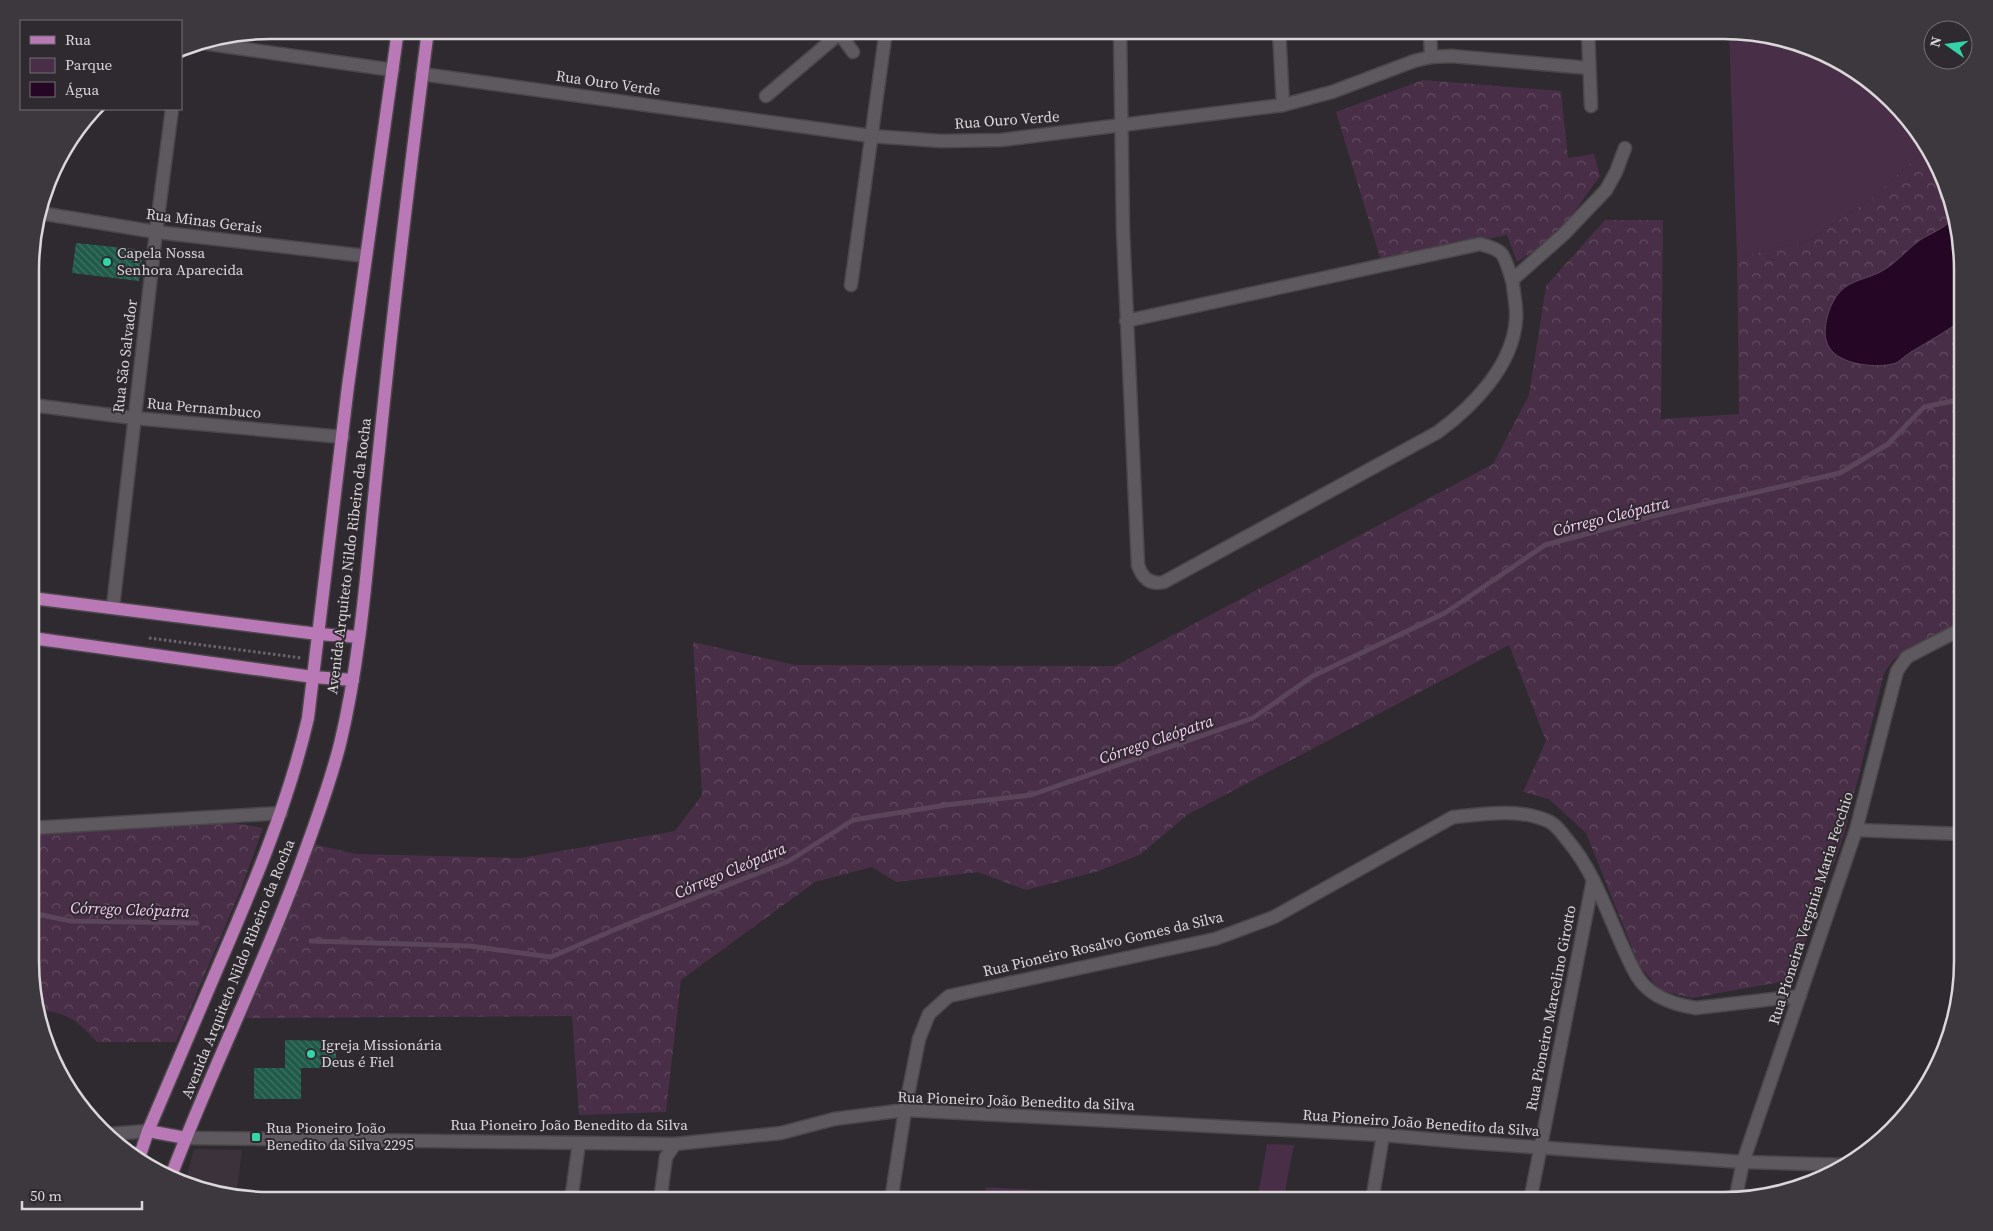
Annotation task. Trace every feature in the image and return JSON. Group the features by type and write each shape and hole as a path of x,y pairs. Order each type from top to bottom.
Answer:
{"main road":[{"name":"Avenida Arquiteto Nildo Ribeiro da Rocha","path":"141,1153 254,883 281,813 301,751 314,677 366,256 397,39"},
{"name":"Avenida Arquiteto Nildo Ribeiro da Rocha","path":"173,1171 269,946 295,880 320,812 340,745 359,637 384,402 427,39"},
{"path":"39,599 318,634 359,637"},
{"path":"39,639 314,677 352,680"},
{"path":"148,1132 186,1138"}],"street":[{"path":"766,96 830,39"},
{"path":"844,39 854,52"},
{"path":"851,286 885,39"},
{"path":"1120,39 1122,231 1126,321 1138,566 1141,575 1149,582 1157,584 1164,582 1438,432 1462,414 1487,386 1502,365 1512,342 1517,318 1512,280 1502,254 1480,244 1126,321"},
{"path":"1279,39 1283,105"},
{"path":"1430,39 1430,57"},
{"path":"1588,39 1591,106"},
{"path":"217,45 393,70"},
{"name":"Rua Ouro Verde","path":"422,74 871,136 941,141 1001,140 1283,105 1312,98 1430,57 1451,56 1589,68"},
{"name":"Rua São Salvador","path":"113,607 172,110"},
{"path":"1512,280 1563,235 1606,190 1616,172 1625,148"},
{"name":"Rua Minas Gerais","path":"46,214 156,232 366,256"},
{"name":"Rua Pernambuco","path":"39,406 134,418 343,437"},
{"name":"Rua Pioneira Vergínia Maria Fecchio","path":"1737,1192 1743,1162 1856,830 1897,671 1908,657 1954,632"},
{"path":"39,828 281,813"},
{"name":"Rua Pioneiro Rosalvo Gomes da Silva","path":"892,1192 905,1110 919,1039 929,1014 950,996 1215,939 1274,917 1453,817 1478,814 1522,815 1548,821 1574,848 1593,880 1631,965 1643,984 1661,998 1680,1006 1696,1008 1800,996"},
{"path":"1856,830 1954,834"},
{"name":"Rua Pioneiro Marcelino Girotto","path":"1532,1192 1593,880"},
{"name":"Rua Pioneiro João Benedito da Silva","path":"186,1138 674,1144 781,1133 834,1118 905,1110 1383,1135 1743,1162 1832,1165"},
{"path":"116,1134 148,1132"},
{"path":"1374,1192 1383,1135"},
{"path":"572,1192 579,1143"},
{"path":"661,1192 666,1157 674,1144"}],"path":[{"path":"140,637 315,660"}],"shaded area":[{"path":"194,1149 242,1150 237,1190 187,1177"}],"green space":[{"path":"1729,39 1769,43 1798,51 1839,70 1864,86 1887,106 1907,129 1922,152 1872,198 1810,240 1737,258"},
{"path":"1423,80 1561,91 1568,158 1594,154 1600,176 1557,236 1517,262 1507,235 1381,261 1336,112"},
{"path":"1922,152 1937,181 1950,224 1954,254 1954,626 1894,659 1884,673 1844,835 1791,980 1692,998 1660,990 1639,965 1586,833 1549,799 1523,792 1546,741 1509,645 1187,815 1141,854 1099,871 1026,890 978,872 896,882 872,867 815,882 681,980 666,1112 579,1115 572,1016 246,1018 313,844 356,854 521,858 675,831 702,795 693,642 795,665 1115,666 1493,464 1529,395 1546,286 1605,220 1663,220 1661,419 1739,414 1737,258 1810,240 1872,198"},
{"path":"216,820 263,828 241,889 176,1042 97,1042 71,1019 58,1013 44,1010 39,977 39,832 112,830"},
{"path":"1267,1144 1294,1145 1285,1192 1259,1192"},
{"path":"986,1187 1066,1192 985,1192"}],"water":[{"path":"1949,222 1950,224 1954,254 1954,325 1896,363 1888,365 1879,366 1850,362 1834,353 1827,342 1825,330 1829,311 1838,294 1848,285 1884,270 1920,240"}],"building":[{"name":"Capela Nossa Senhora Aparecida","path":"76,243 143,250 139,281 72,273"},
{"path":"285,1040 336,1041 336,1068 301,1068 301,1099 254,1099 254,1068 285,1068"}],"waterway":[{"name":"Córrego Cleópatra","path":"311,941 470,946 551,957 628,924 789,861 853,820 946,805 1031,795 1253,718 1313,676 1445,613 1545,545 1653,516 1840,473 1888,444 1924,407 1954,401"},
{"name":"Córrego Cleópatra","path":"39,914 71,921 197,923"}],"place":[{"name":"Capela Nossa Senhora Aparecida","path":"107,262"},
{"name":"Igreja Missionária Deus é Fiel","path":"311,1054"},
{"name":"Rua Pioneiro João Benedito da Silva 2295","path":"256,1137"}]}
